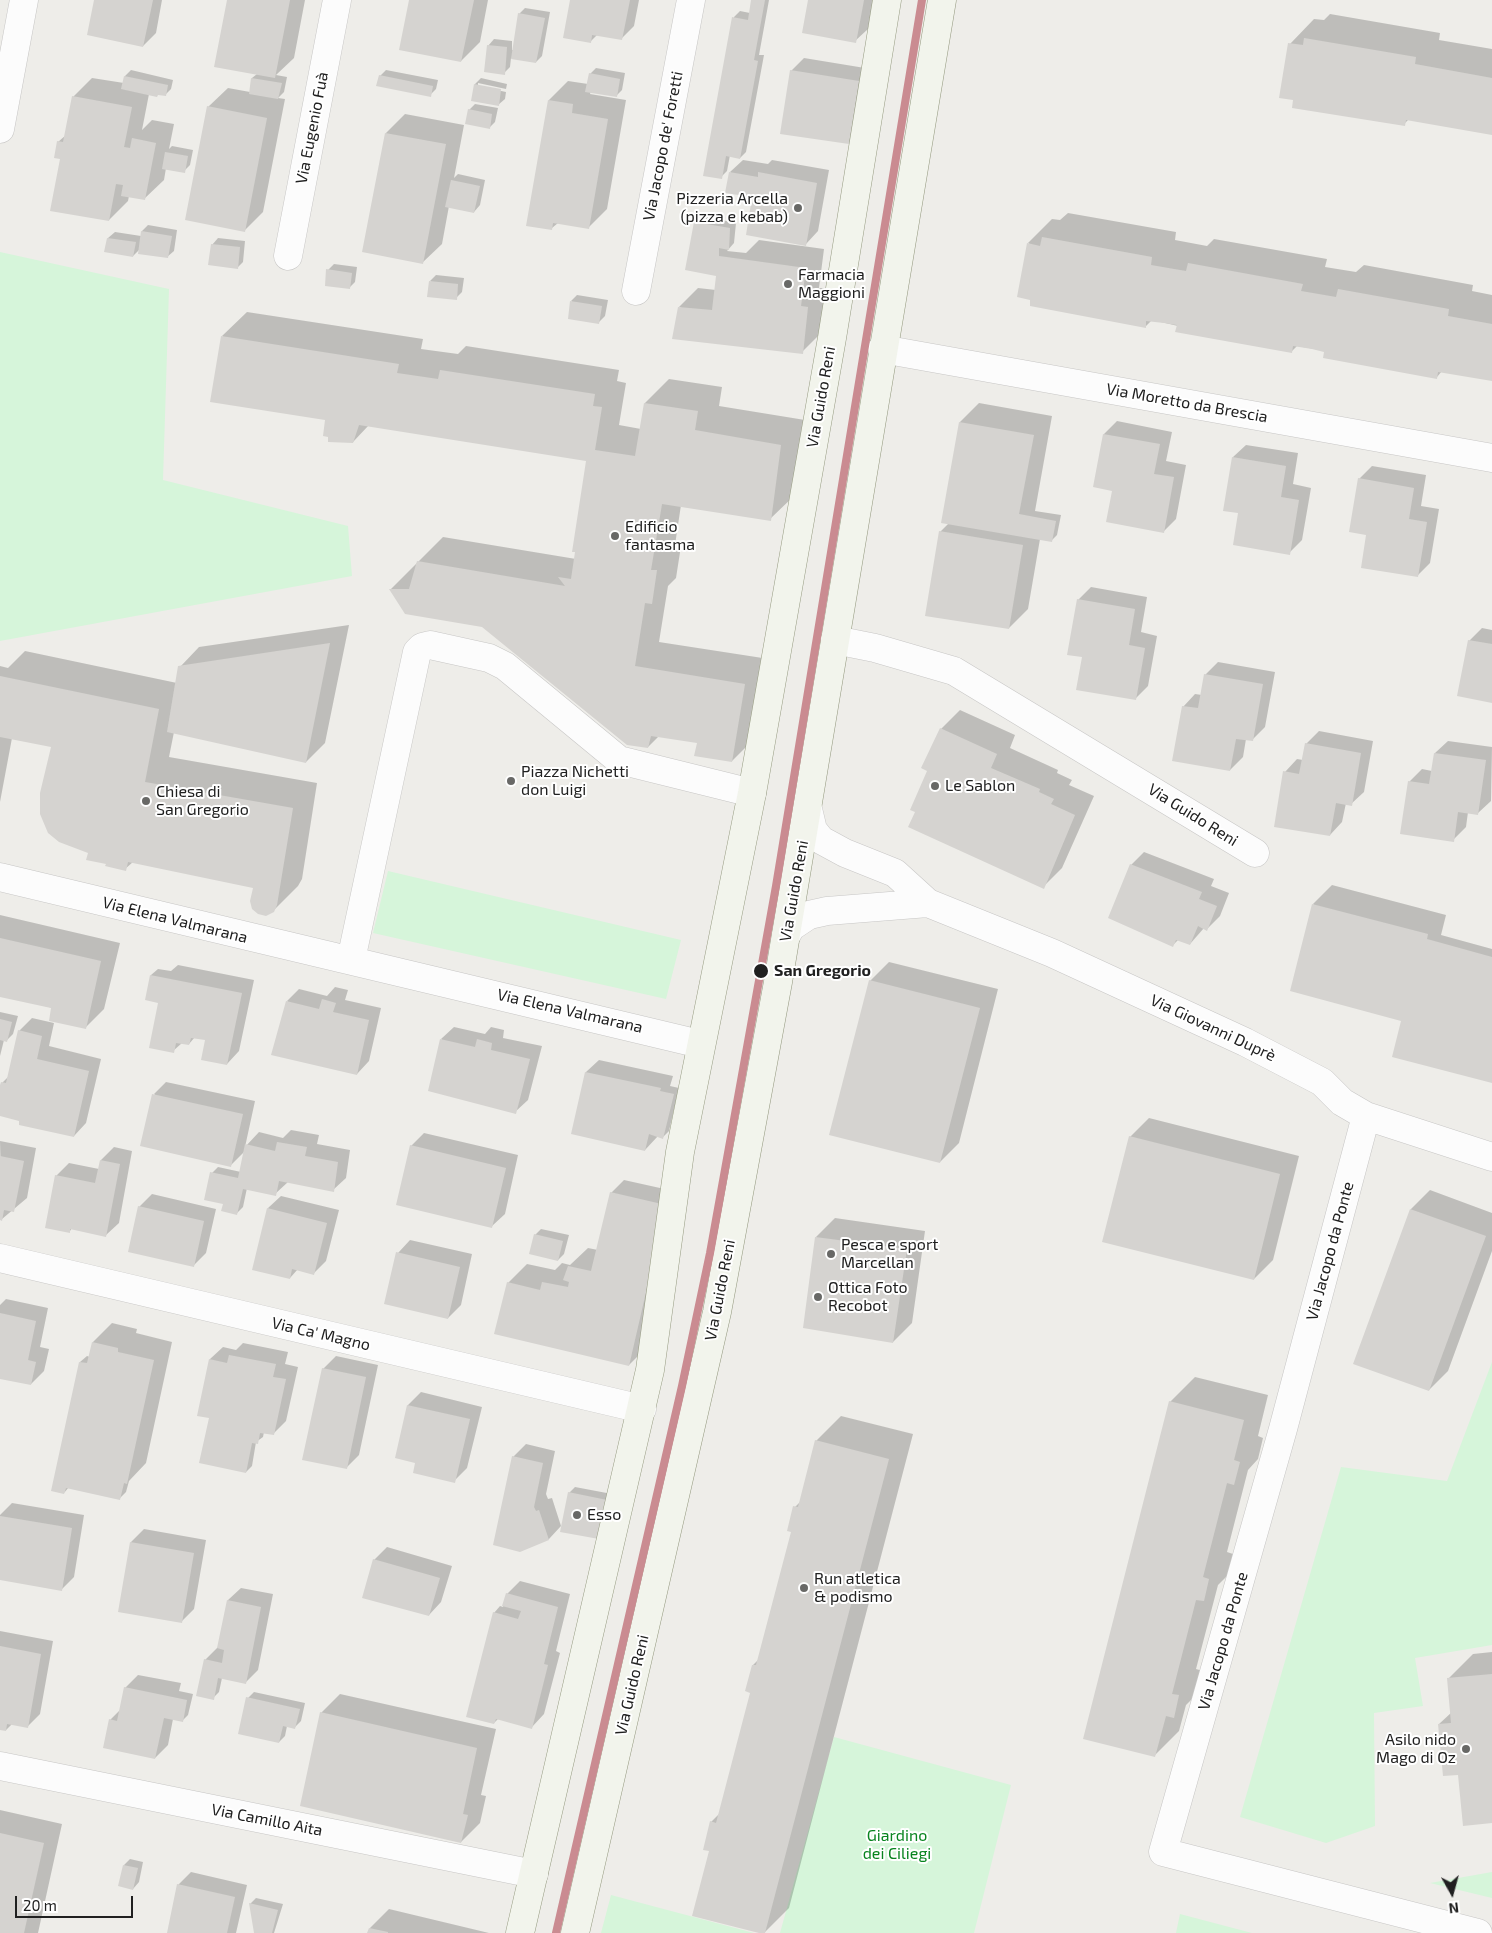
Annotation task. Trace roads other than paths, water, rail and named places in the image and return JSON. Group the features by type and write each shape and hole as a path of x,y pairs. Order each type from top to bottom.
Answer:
{"street":[{"path":"0,129 24,0"},
{"name":"Via Eugenio Fuà","path":"288,256 336,0"},
{"name":"Via Jacopo de' Foretti","path":"636,292 691,0"},
{"name":"Via Guido Reni","path":"520,1933 642,1409 659,1318 680,1152 700,1044 752,793 832,338 887,0"},
{"name":"Via Guido Reni","path":"575,1933 717,1312 808,809 882,349 942,0"},
{"name":"Via Moretto da Brescia","path":"882,349 1492,458"},
{"name":"Via Guido Reni","path":"834,640 875,648 954,670 1255,853"},
{"path":"351,960 417,652 422,647 430,645 489,658 505,666 619,760 752,793"},
{"name":"Via Giovanni Duprè","path":"808,809 813,830 821,840 845,854 895,873 928,903 1052,953 1245,1042 1322,1082 1342,1102 1366,1116 1492,1157"},
{"name":"Via Elena Valmarana","path":"0,878 700,1044"},
{"name":"Via Giovanni Duprè","path":"786,936 791,927 809,915 827,910 928,903"},
{"name":"Via Jacopo da Ponte","path":"1366,1116 1283,1429 1163,1852 1478,1933"},
{"name":"Via Ca' Magno","path":"0,1258 642,1409"},
{"name":"Via Camillo Aita","path":"0,1766 534,1874"}],"place":[{"name":"Pizzeria Arcella (pizza e kebab)","path":"798,208"},
{"name":"Farmacia Maggioni","path":"788,284"},
{"name":"Edificio fantasma","path":"615,536"},
{"name":"Piazza Nichetti don Luigi","path":"511,781"},
{"name":"Le Sablon","path":"935,786"},
{"name":"Chiesa di San Gregorio","path":"146,801"},
{"name":"San Gregorio","path":"761,971"},
{"name":"Pesca e sport Marcellan","path":"831,1254"},
{"name":"Ottica Foto Recobot","path":"818,1297"},
{"name":"Esso","path":"577,1515"},
{"name":"Run atletica & podismo","path":"804,1588"},
{"name":"Asilo nido Mago di Oz","path":"1466,1749"}],"park label":[{"name":"Giardino dei Ciliegi","path":"897,1845"}]}
